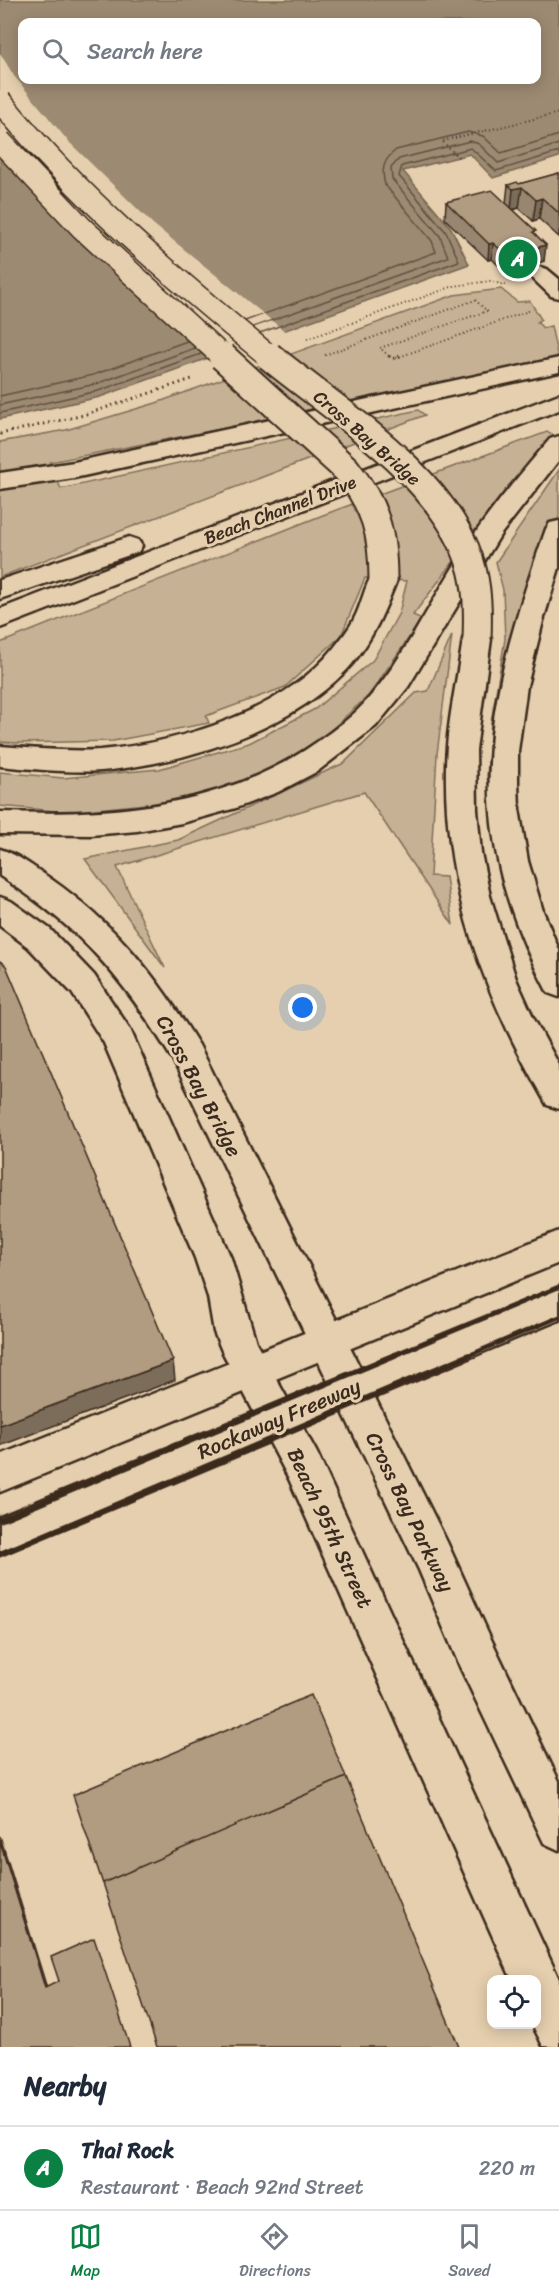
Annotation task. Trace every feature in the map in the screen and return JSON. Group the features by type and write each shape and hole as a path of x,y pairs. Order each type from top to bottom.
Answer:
{"main road":[{"name":"Cross Bay Bridge","path":"0,101 35,144 88,200 196,295 417,479 447,516 468,553 478,594 477,639 461,765 460,800 468,868 477,909 496,972 521,1028 559,1095"},
{"path":"0,141 82,228 346,469 361,487 378,521 382,537 383,579 379,596 364,626 342,655 314,683 255,721 198,741 137,755 100,760 0,756"},
{"path":"538,274 559,291"},
{"path":"0,481 49,475 559,365"},
{"name":"Beach Channel Drive","path":"0,590 154,538 559,381"},
{"name":"Beach Channel Drive","path":"0,619 559,401"},
{"path":"0,823 103,824 175,814 257,789 313,761 362,723 382,702 417,653 482,541 559,444"},
{"path":"559,529 535,600 518,670 505,746 503,782 512,858 538,939 559,984"},
{"name":"Cross Bay Bridge","path":"0,861 54,897 126,964 188,1055 258,1198"},
{"name":"Beach 95th Street","path":"0,909 39,938 83,984 118,1038 213,1258 226,1297 233,1332 303,1466 534,1975"},
{"name":"Cross Bay Parkway","path":"258,1198 433,1556 476,1654 559,1828"},
{"path":"0,1474 559,1247"},
{"name":"Rockaway Freeway","path":"0,1536 559,1303"},
{"name":"Beach 95th Street","path":"541,1991 559,2030"}],"path":[{"path":"458,157 442,141 559,113"},
{"name":"Cross Bay Bridge","path":"321,357 475,300 487,311 380,348 392,359 540,306"}],"shaded area":[{"path":"501,289 517,302 530,301 541,319 537,322 543,328 551,326 558,358 231,427 50,462 61,489 418,410 425,415 0,577 0,442 66,430 156,403 454,295"},
{"path":"547,432 556,437 517,478 413,615 422,619 369,695 322,738 273,769 209,793 148,809 145,804 67,812 0,806 0,772 63,778 159,769 249,743 315,709 373,660 399,613 407,581 365,578 341,636 285,687 206,716 209,723 113,741 0,742 0,643 323,515"},
{"path":"559,470 559,517 548,546 493,821 487,776 491,722 505,639 503,590 496,562"},
{"path":"452,635 437,754 430,876 446,877 453,925 364,792 117,867 165,968 85,859 178,840 344,763 416,693 428,691"}],"water":[{"path":"0,0 559,0 559,157 493,178 470,154 403,171 451,228 469,264 100,397 0,419"}],"pier":[{"path":"0,53 18,84 21,84 68,141 153,224 287,333 210,360 58,219 0,154"}],"building":[{"path":"559,173 559,213 542,198 536,200 522,187 513,189 508,185 517,182 519,184"},
{"path":"492,190 536,231 533,232 546,245 508,256 493,243 489,244 446,202"},
{"path":"0,961 6,966 173,1361 0,1425"},
{"path":"311,1695 346,1777 103,1884 73,1795"},
{"path":"346,1777 459,2047 157,2047 103,1883"},
{"path":"0,1842 45,1988 59,1981 51,1957 94,1938 130,2047 0,2047"}],"railway":[{"path":"391,1357 559,1287"},
{"path":"465,1357 559,1317"},
{"path":"0,1520 395,1355"},
{"path":"0,1554 469,1355"}],"place":[{"name":"Thai Rock","path":"518,259"}]}
